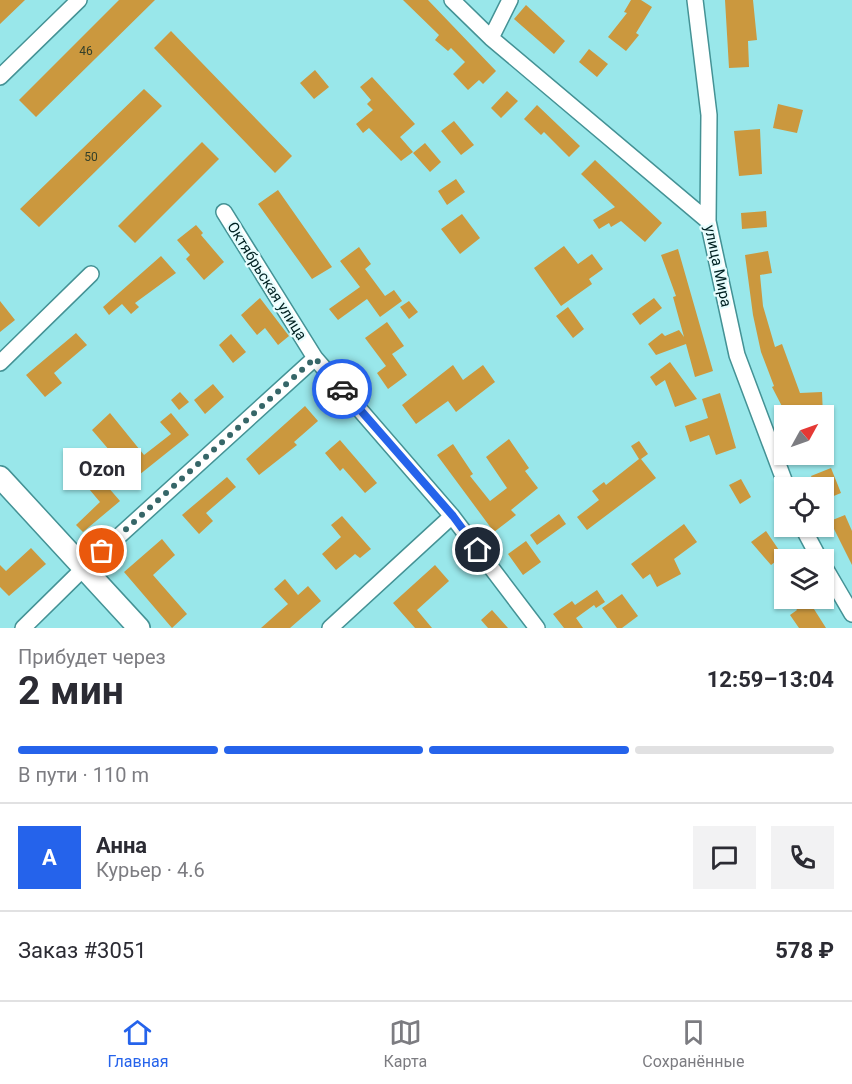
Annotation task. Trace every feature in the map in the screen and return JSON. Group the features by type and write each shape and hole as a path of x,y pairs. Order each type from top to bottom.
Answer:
{"highway":[{"path":"0,477 139,628"}],"street":[{"path":"0,76 79,0"},
{"path":"452,0 491,38 708,221"},
{"path":"491,38 510,0"},
{"name":"улица Мира","path":"695,0 709,115 708,221 737,355 783,477"},
{"name":"Октябрьская улица","path":"224,212 315,358 453,516 537,628"},
{"path":"0,363 91,274"},
{"path":"23,628 85,567 315,358"},
{"path":"330,628 453,516"},
{"path":"834,583 852,614"}],"building":[{"path":"0,0 25,0 0,24"},
{"path":"119,0 155,0 36,117 19,100"},
{"path":"403,0 428,0 496,71 483,84 479,80 468,90 453,74 465,62 451,48 448,51 435,40 439,35"},
{"path":"631,0 641,0 652,7 636,33 639,35 626,51 608,37 627,13 624,12"},
{"path":"725,0 753,0 757,40 748,41 749,67 729,68"},
{"path":"526,5 565,41 554,54 514,19"},
{"path":"171,31 292,156 275,173 154,48"},
{"path":"589,49 608,64 597,77 579,62"},
{"path":"315,70 329,87 314,99 300,83"},
{"path":"372,77 415,124 400,137 413,152 401,161 369,128 363,133 356,124 373,110 367,104 371,100 360,87"},
{"path":"144,89 162,106 39,227 20,209"},
{"path":"507,91 518,101 501,118 491,108"},
{"path":"778,104 803,110 797,133 773,128"},
{"path":"537,105 580,146 569,157 544,132 541,135 524,119"},
{"path":"454,121 474,145 461,155 441,131"},
{"path":"760,129 762,174 739,176 734,131"},
{"path":"202,142 219,159 135,243 118,226"},
{"path":"425,143 441,162 430,172 413,153"},
{"path":"595,160 662,223 645,242 621,221 611,227 609,223 599,229 593,220 615,207 581,174"},
{"path":"456,179 465,192 447,205 438,191"},
{"path":"278,190 332,267 312,279 258,204"},
{"path":"766,211 767,227 742,229 741,213"},
{"path":"462,214 480,238 460,254 441,229"},
{"path":"196,225 203,233 201,235 224,262 204,280 186,259 190,255 177,240"},
{"path":"564,246 578,264 592,254 603,269 589,279 592,284 561,306 534,268"},
{"path":"359,247 371,264 365,269 385,296 394,290 402,301 380,317 367,299 338,320 329,309 360,287 340,261"},
{"path":"678,249 713,371 695,377 686,344 656,355 648,344 662,333 665,336 679,330 684,337 673,297 676,296 661,255"},
{"path":"768,251 772,273 760,275 763,306 775,347 782,344 800,393 822,392 823,405 781,405 772,387 774,386 761,352 753,315 745,255"},
{"path":"161,256 176,273 135,303 139,307 131,314 122,304 109,315 103,307"},
{"path":"260,298 289,336 278,345 265,328 257,335 241,315"},
{"path":"654,298 662,308 640,325 632,314"},
{"path":"0,301 15,320 0,332"},
{"path":"409,301 418,312 409,319 400,307"},
{"path":"568,307 584,329 573,338 556,316"},
{"path":"387,322 404,346 392,354 407,375 388,389 377,373 386,366 365,338"},
{"path":"76,333 87,345 54,373 62,383 45,397 26,375"},
{"path":"231,334 246,352 233,363 219,345"},
{"path":"670,362 697,399 675,407 665,380 656,386 650,377"},
{"path":"453,365 463,380 483,365 495,382 456,412 448,401 416,424 402,405"},
{"path":"213,384 224,397 205,414 194,400"},
{"path":"180,392 189,402 179,410 171,400"},
{"path":"720,393 736,448 716,455 709,435 690,442 685,426 708,418 702,399"},
{"path":"305,406 318,421 294,442 297,445 259,475 246,459"},
{"path":"110,413 144,455 171,434 160,422 171,413 189,435 134,479 92,430"},
{"path":"509,439 529,468 525,471 538,488 511,510 516,515 494,532 437,455 453,444 473,474 470,476 490,501 507,488 486,457"},
{"path":"340,440 377,483 365,493 343,468 340,471 325,453"},
{"path":"639,441 648,454 641,459 656,478 587,530 577,517 599,500 592,491 604,482 606,485 639,459 631,446"},
{"path":"831,468 841,493 834,496 834,477 811,476"},
{"path":"227,477 236,487 206,513 213,521 199,534 182,515"},
{"path":"101,479 120,501 83,532 76,525 100,502 89,489"},
{"path":"741,479 751,497 740,504 729,485"},
{"path":"559,514 566,524 537,545 530,535"},
{"path":"845,515 852,531 852,565 834,529 834,519"},
{"path":"342,516 371,549 360,558 355,554 336,570 322,554 341,537 331,525"},
{"path":"684,524 697,542 674,559 681,574 657,587 650,574 643,579 631,564"},
{"path":"766,531 778,549 774,549 774,563 771,565 751,542"},
{"path":"162,539 175,555 153,575 187,614 172,628 124,572"},
{"path":"526,541 541,562 523,575 508,554"},
{"path":"31,548 46,564 9,596 0,587 0,565 6,571"},
{"path":"435,565 449,581 417,610 432,628 415,628 393,603"},
{"path":"285,579 298,595 308,586 321,601 290,628 261,628 288,604 274,589"},
{"path":"597,590 605,602 596,608 594,605 576,618 583,628 564,628 553,614 572,601 575,605"},
{"path":"622,594 638,616 622,628 617,628 602,608"},
{"path":"814,609 826,628 799,628 790,615 797,610"},
{"path":"492,610 508,628 488,628 481,620"}],"way so far":[{"path":"102,551 315,358 342,389"}],"place":[{"name":"Ozon","path":"102,551"}],"route":[{"path":"342,389 453,516 478,550"}]}
